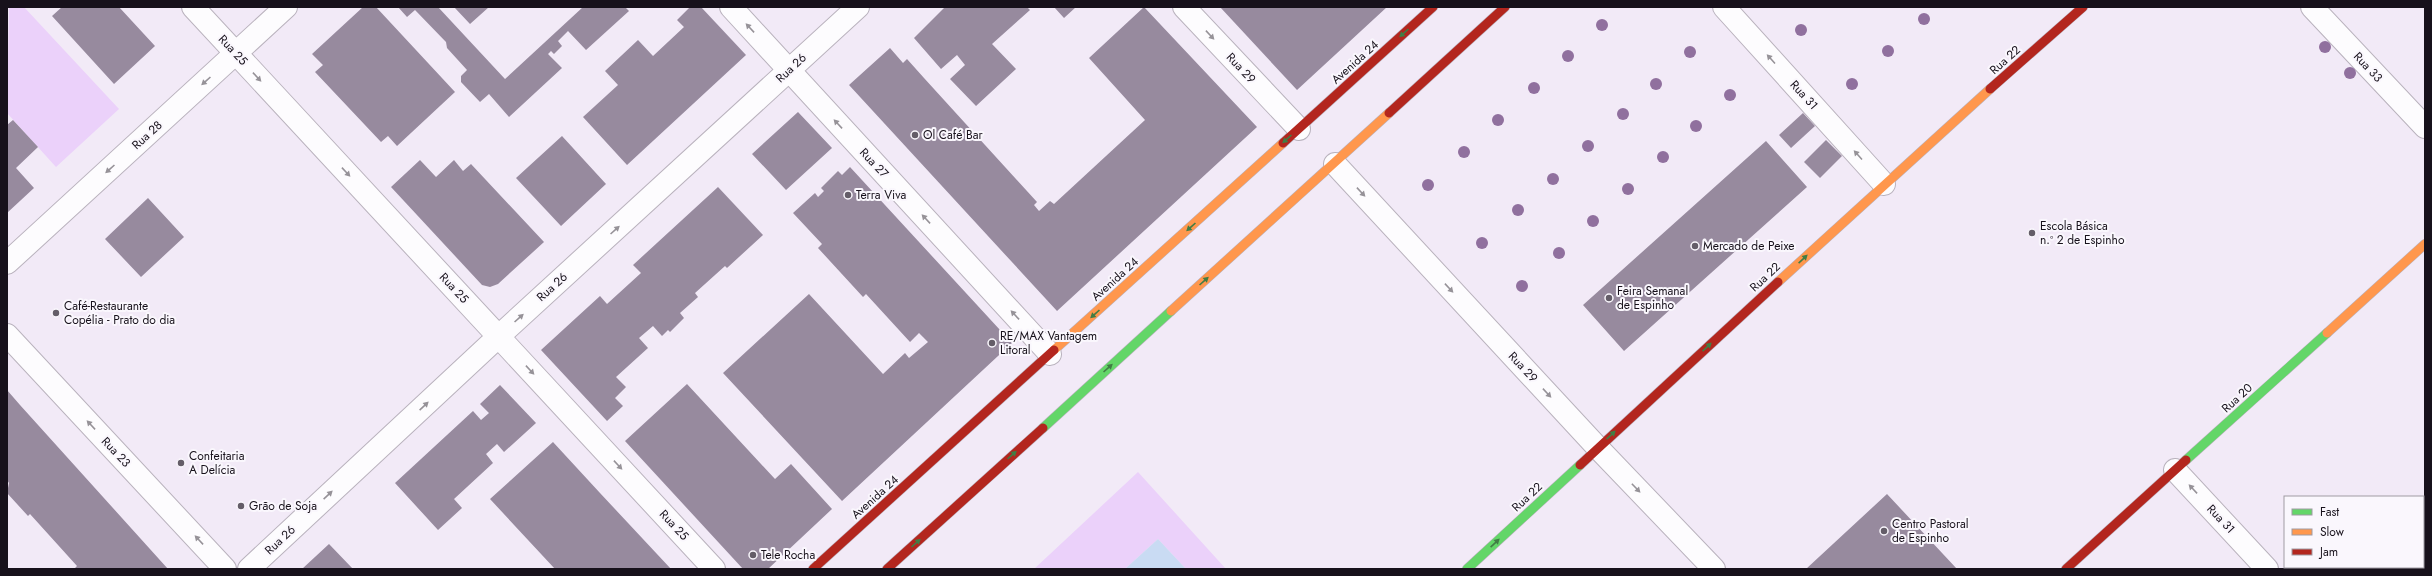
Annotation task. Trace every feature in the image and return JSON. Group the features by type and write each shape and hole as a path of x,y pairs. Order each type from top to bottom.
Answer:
{"main road":[{"name":"Avenida 24","path":"813,569 1433,7"},
{"path":"887,569 1505,7"},
{"name":"Rua 22","path":"1467,569 1884,184 2082,7"},
{"name":"Rua 20","path":"2066,569 2425,244"}],"street":[{"name":"Rua 25","path":"193,7 714,569"},
{"name":"Rua 28","path":"7,263 286,7"},
{"name":"Rua 27","path":"731,7 1050,354"},
{"name":"Rua 26","path":"249,569 499,336 858,7"},
{"name":"Rua 29","path":"1184,7 1298,129"},
{"name":"Rua 31","path":"1724,7 1884,184"},
{"name":"Rua 33","path":"2312,7 2425,127"},
{"name":"Rua 29","path":"1334,164 1598,448 1714,569"},
{"name":"Rua 23","path":"7,335 225,569"},
{"name":"Rua 31","path":"2175,470 2267,569"}],"shaded area":[{"path":"9,7 24,7 119,109 56,167 7,113"},
{"path":"1138,472 1226,569 1186,569 1158,539 1125,569 1034,569"}],"water":[{"path":"1158,539 1186,569 1125,569"}],"building":[{"path":"62,7 119,7 155,46 114,84 52,16"},
{"path":"363,7 376,7 455,92 397,146 388,136 381,142 315,72 323,65 312,54"},
{"path":"398,7 438,7 505,79 583,7 625,7 629,11 586,50 568,31 558,41 562,46 554,54 551,51 548,54 562,68 509,117 489,94 480,102 461,82 461,76 467,70 447,48 446,42 415,10 407,17"},
{"path":"454,7 489,7 470,24"},
{"path":"690,7 701,7 746,55 627,165 583,117 618,85 605,71 638,40 653,56 684,27 677,20"},
{"path":"945,7 1027,7 1030,10 992,44 1016,69 976,106 950,79 965,65 957,55 941,69 914,38"},
{"path":"1054,7 1076,7 1064,18"},
{"path":"1144,7 1257,127 1057,311 849,85 890,48 903,63 907,59 1037,202 1034,205 1039,211 1050,201 1054,204 1145,120 1089,58"},
{"path":"1220,7 1387,7 1297,90"},
{"path":"798,112 832,148 786,190 752,154"},
{"path":"1803,113 1815,126 1791,148 1779,135"},
{"path":"13,120 38,147 16,168 34,188 7,213 7,125"},
{"path":"562,136 606,184 561,226 516,178"},
{"path":"1826,140 1842,156 1820,178 1804,162"},
{"name":"Mercado de Peixe","path":"1766,141 1807,187 1624,351 1583,305"},
{"path":"420,160 436,177 454,160 463,171 471,164 544,242 498,284 490,287 482,285 391,187"},
{"path":"850,167 1012,343 842,501 723,373 809,294 883,374 905,353 909,358 928,342 919,333 910,342 866,294 863,297 818,248 822,244 793,213 815,193 818,197 824,191 821,188 838,171 842,175"},
{"path":"718,187 763,235 727,268 725,266 695,293 698,297 680,313 684,318 670,332 668,330 662,336 653,326 639,338 648,348 616,377 626,387 615,398 623,406 607,421 541,350 600,296 607,304 641,273 633,265"},
{"path":"148,198 184,237 141,277 105,239"},
{"path":"687,384 775,479 791,464 832,509 768,569 743,569 625,441"},
{"path":"500,385 536,423 504,452 497,444 486,454 493,463 454,499 462,508 438,530 395,483 473,411 481,420 489,413 480,404"},
{"path":"7,390 168,569 74,569 77,566 30,514 28,516 7,493 9,483 7,480"},
{"path":"553,442 671,569 555,569 490,499"},
{"name":"Centro Pastoral de Espinho","path":"1887,494 1957,569 1806,569"},
{"path":"329,544 353,569 302,569"}],"traffic: fast":[{"path":"1043,428 1171,311"},
{"path":"2186,460 2327,333"},
{"path":"1467,569 1580,465"}],"traffic: slow":[{"path":"1778,282 1990,89"},
{"path":"1171,311 1389,113"},
{"path":"1054,350 1283,143"},
{"path":"2327,333 2425,244"}],"traffic: jam":[{"path":"1283,143 1433,7"},
{"path":"1389,113 1505,7"},
{"path":"1990,89 2083,7"},
{"path":"1580,465 1778,282"},
{"path":"813,569 1054,350"},
{"path":"887,569 1043,428"},
{"path":"2066,569 2186,460"}],"place":[{"name":"Ol Café Bar","path":"915,135"},
{"name":"Terra Viva","path":"848,195"},
{"name":"Escola Básica n.º 2 de Espinho","path":"2032,233"},
{"name":"Mercado de Peixe","path":"1695,246"},
{"name":"Feira Semanal de Espinho","path":"1609,298"},
{"name":"Café-Restaurante Copélia - Prato do dia","path":"56,313"},
{"name":"RE/MAX Vantagem Litoral","path":"992,343"},
{"name":"Confeitaria A Delícia","path":"181,463"},
{"name":"Grão de Soja","path":"241,506"},
{"name":"Centro Pastoral de Espinho","path":"1884,531"},
{"name":"Tele Rocha","path":"753,555"}]}
